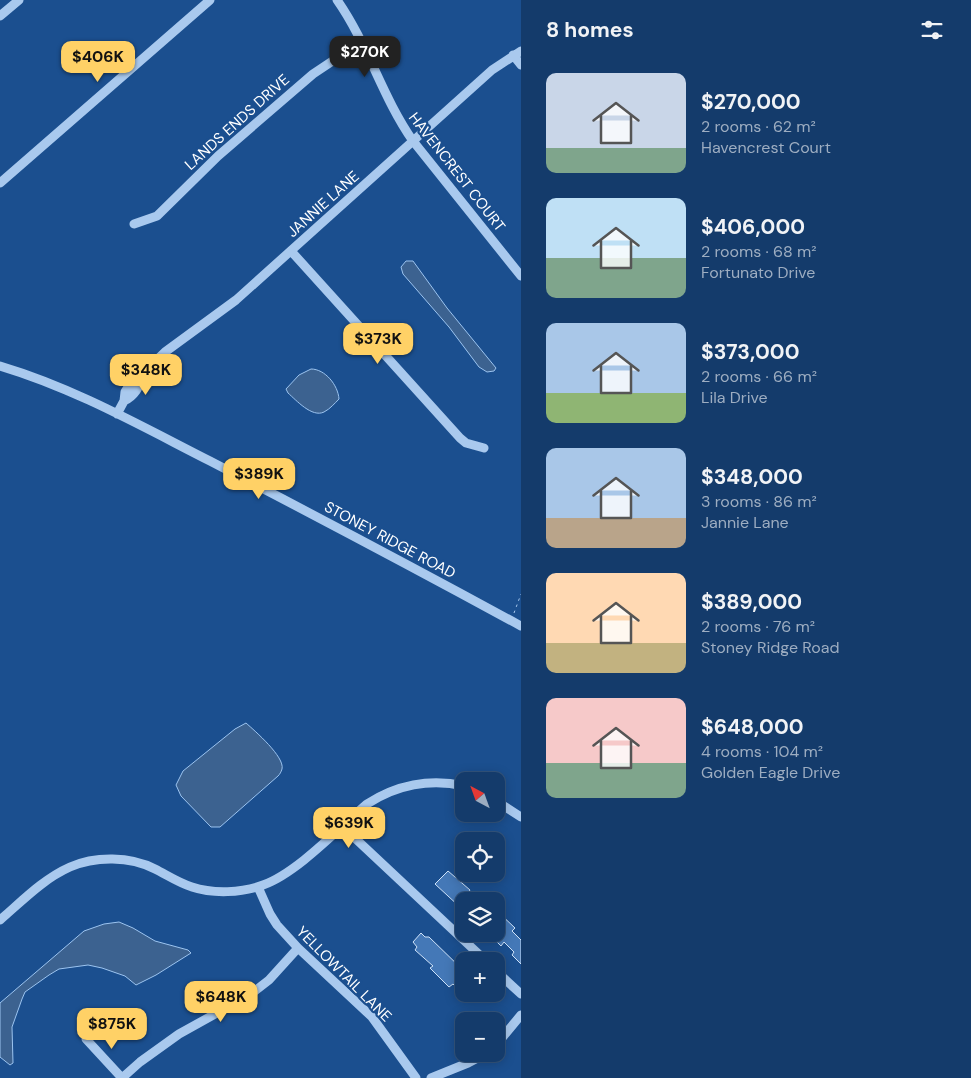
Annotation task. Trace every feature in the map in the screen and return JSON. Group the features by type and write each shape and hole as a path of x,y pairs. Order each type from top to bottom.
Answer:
{"street":[{"path":"2,12 19,0"},
{"path":"0,183 210,0"},
{"name":"HAVENCREST COURT","path":"337,0 364,46 395,114 413,141 521,276"},
{"name":"LANDS ENDS DRIVE","path":"134,224 157,216 218,156 313,74 337,58 364,46"},
{"path":"517,53 521,65"},
{"name":"JANNIE LANE","path":"117,414 124,401 131,398 141,382 141,375 158,358 236,300 492,70 517,53"},
{"path":"291,251 460,438 466,443 484,448"},
{"name":"STONEY RIDGE ROAD","path":"0,366 54,384 117,414 294,504 521,626"},
{"path":"0,920 54,876 75,865 97,861 120,860 140,863 154,868 186,885 203,890 238,891 258,887 287,873 372,800 402,788 427,783 455,784"},
{"path":"505,807 521,817"},
{"path":"342,826 476,952"},
{"name":"YELLOWTAIL LANE","path":"258,887 273,919 298,948 372,1017 416,1078"},
{"path":"86,1039 122,1078 140,1062 179,1034 251,994 269,980 298,948"},
{"path":"505,979 521,994"},
{"path":"505,1034 521,1015"},
{"path":"432,1078 471,1062"}],"path":[{"path":"511,620 521,594"}],"water":[{"path":"406,261 413,261 447,308 496,368 494,371 487,372 479,367 449,327 403,274 401,267"},
{"path":"311,369 326,375 333,383 338,394 339,399 324,412 314,413 304,407 286,389 299,375"},
{"path":"246,723 274,751 282,764 282,769 278,776 220,827 211,827 181,796 176,785 183,771 235,729"},
{"path":"119,922 155,941 188,950 191,953 136,985 125,976 88,965 59,969 25,992 12,1027 13,1063 10,1065 0,1057 0,1003 84,931 104,924"}],"building":[{"path":"448,871 455,877 455,882 461,882 470,890 469,892 455,892 455,902 435,884"},
{"path":"505,919 515,928 512,931 521,940 521,964 512,955 514,952 504,942"},
{"path":"421,933 425,937 429,937 455,962 455,986 453,984 449,987 430,968 433,966 415,950 417,947 413,942"}]}
